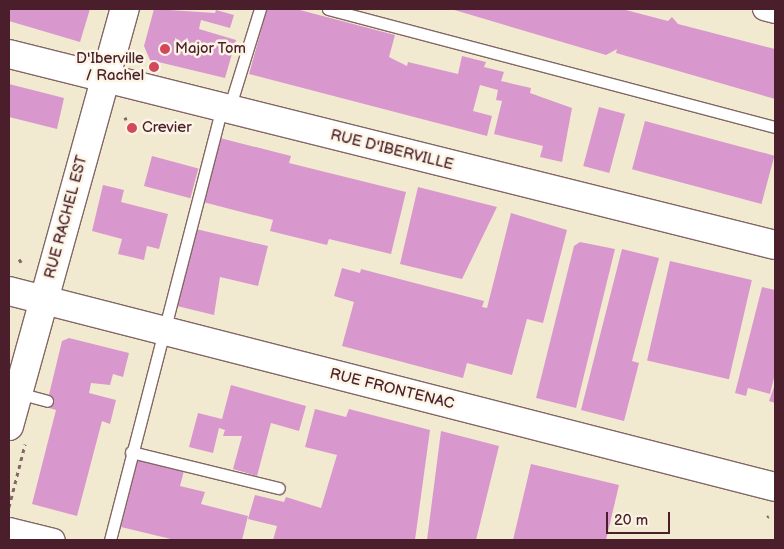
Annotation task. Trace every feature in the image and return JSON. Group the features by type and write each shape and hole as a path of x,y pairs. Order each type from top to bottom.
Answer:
{"main road":[{"name":"RUE RACHEL EST","path":"9,426 104,78 125,9"},
{"name":"RUE D'IBERVILLE","path":"9,54 775,246"},
{"name":"RUE FRONTENAC","path":"9,292 775,487"}],"street":[{"path":"764,9 775,12"},
{"path":"9,528 54,540"}],"lane":[{"path":"110,540 131,452 166,331 225,108 260,9"},
{"path":"328,9 775,127"},
{"path":"18,393 47,401"},
{"path":"131,452 279,488"}],"building":[{"path":"9,9 90,9 80,42 9,21"},
{"path":"154,9 215,13 216,10 234,15 230,28 201,20 199,29 236,40 225,78 150,60 144,46"},
{"path":"267,9 296,9 395,35 389,57 407,66 408,62 458,74 462,56 486,62 484,67 504,72 501,81 531,88 530,93 572,108 562,162 540,157 543,146 494,134 502,101 496,100 498,90 480,85 473,111 492,116 487,136 249,74"},
{"path":"451,9 622,9 668,21 672,17 678,24 775,49 775,99 616,53 617,49 606,55"},
{"path":"9,84 64,98 57,129 9,117"},
{"path":"599,107 625,114 609,173 583,166"},
{"path":"645,121 774,156 761,204 632,169"},
{"path":"220,138 291,156 289,163 406,192 391,254 329,239 327,245 270,231 273,220 203,202"},
{"path":"152,156 198,168 190,198 144,186"},
{"path":"103,185 124,190 121,202 168,214 159,249 147,246 144,260 118,254 122,239 92,231"},
{"path":"418,187 497,207 462,279 400,264"},
{"path":"511,213 567,230 543,323 527,319 512,375 467,363 463,378 342,346 354,302 334,296 342,268 360,273 361,269 484,301 482,307 487,308"},
{"path":"196,229 268,246 258,286 220,277 214,315 177,306"},
{"path":"580,242 615,249 576,408 536,398 574,246"},
{"path":"622,249 659,258 632,361 639,363 624,421 581,410"},
{"path":"670,261 752,280 729,379 647,360"},
{"path":"762,287 775,290 775,374 770,394 748,388 746,396 735,393"},
{"path":"69,338 129,353 123,377 113,374 110,385 91,383 89,393 116,400 110,424 102,421 77,516 32,504 56,410 46,407 62,341"},
{"path":"775,384 775,403 769,401"},
{"path":"231,385 306,406 299,431 271,423 257,476 233,469 242,436 223,436 225,430 219,428 213,453 189,447 198,413 222,419"},
{"path":"315,409 346,417 349,409 430,430 415,540 273,540 277,526 248,519 255,495 284,502 286,497 321,508 337,455 305,447"},
{"path":"441,431 499,446 476,540 427,540"},
{"path":"138,460 184,471 180,486 205,492 201,504 248,516 242,540 175,540 121,527"},
{"path":"531,464 619,485 606,540 513,540"}],"place":[{"name":"Major Tom","path":"165,49"},
{"name":"D'Iberville / Rachel","path":"154,67"},
{"name":"Crevier","path":"132,128"}]}
